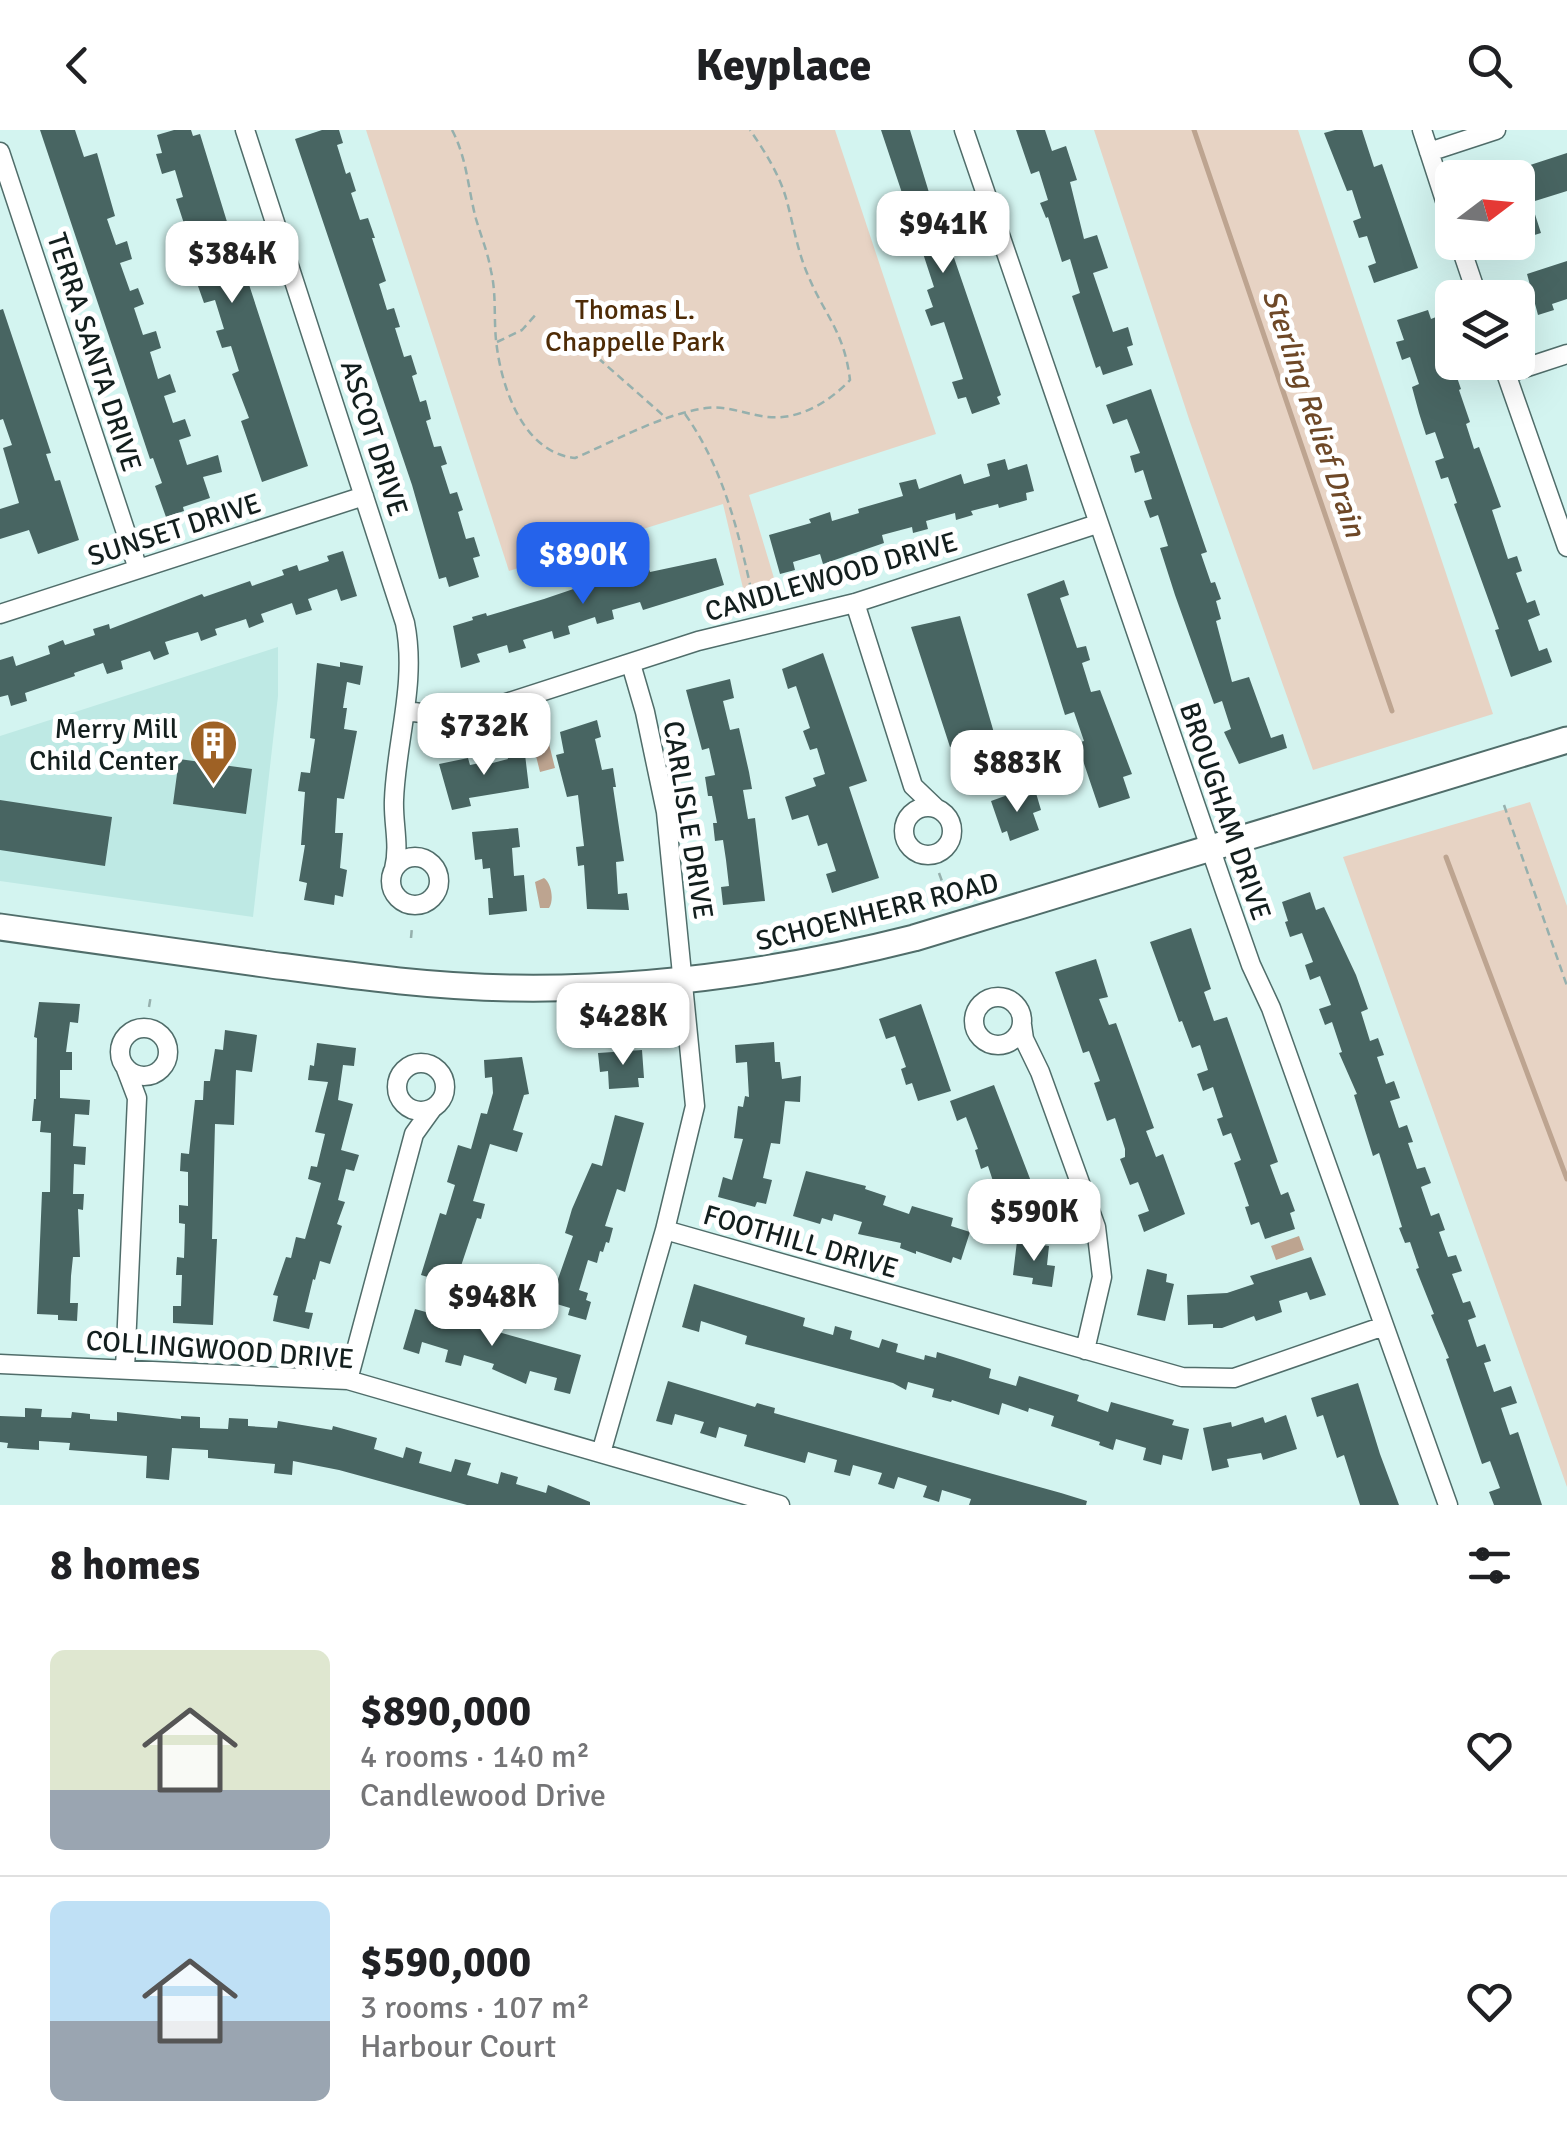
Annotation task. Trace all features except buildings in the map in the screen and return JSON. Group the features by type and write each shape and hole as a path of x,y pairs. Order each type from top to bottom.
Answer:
{"main road":[{"name":"SCHOENHERR ROAD","path":"0,928 373,979 444,985 571,988 683,980 805,963 914,938 1567,740"}],"street":[{"name":"ASCOT DRIVE","path":"244,130 402,611 408,640 406,712 394,801 394,869"},
{"name":"BROUGHAM DRIVE","path":"964,130 1251,965 1271,1008 1448,1505"},
{"path":"1422,130 1435,170"},
{"path":"1429,152 1496,130"},
{"name":"TERRA SANTA DRIVE","path":"0,152 138,569"},
{"path":"1535,361 1567,354"},
{"path":"1508,380 1567,547"},
{"name":"SUNSET DRIVE","path":"0,614 364,496"},
{"name":"CANDLEWOOD DRIVE","path":"406,712 455,716 698,641 855,603 1097,524"},
{"path":"855,603 914,786 948,818 952,834 937,854 920,854 908,845 903,831 914,786"},
{"name":"CARLISLE DRIVE","path":"602,1454 695,1106 666,812 646,712 631,664"},
{"path":"908,816 920,807 936,808"},
{"path":"397,837 414,857 428,861 438,872 439,888 430,901 414,906 399,900 391,885 399,862 414,857"},
{"path":"1031,1054 979,1036 974,1020 980,1004 994,996 1009,999 1020,1010 1031,1054 1099,1242 1102,1277 1085,1350"},
{"path":"1001,1045 1015,1038 1022,1024"},
{"path":"125,1369 137,1098 120,1054 123,1038 145,1027 160,1034 168,1047 166,1062 137,1098"},
{"path":"348,1380 414,1134 443,1098 445,1082 438,1069 422,1062 406,1067 397,1090 414,1134"},
{"path":"126,1069 140,1076 155,1073"},
{"path":"404,1104 417,1111 432,1108"},
{"name":"FOOTHILL DRIVE","path":"664,1230 1182,1377 1234,1378 1384,1326"},
{"name":"COLLINGWOOD DRIVE","path":"0,1364 348,1380 780,1505"}],"path":[{"path":"452,130 460,144 492,272 496,342 508,390 523,424 538,444 558,456 575,458 684,412 711,407 770,418 804,412 832,399 850,380 846,352 830,313 807,274 785,193 750,130"},
{"path":"496,342 522,330 538,312"},
{"path":"598,358 665,417"},
{"path":"684,412 697,430 732,508 755,605"},
{"path":"1504,805 1567,986"},
{"path":"939,873 943,884"},
{"path":"411,938 412,927"},
{"path":"150,1007 151,994"}],"shaded area":[{"path":"278,647 278,696 253,917 0,881 0,736"},
{"path":"548,740 555,768 540,772 533,744"},
{"path":"544,878 551,893 549,908 540,908 535,882"},
{"path":"1299,1236 1304,1250 1276,1260 1271,1246"}],"green space":[{"name":"Thomas L. Chappelle Park","path":"366,130 835,130 936,434 749,495 780,598 747,605 723,504 509,571"},
{"path":"1094,130 1298,130 1493,714 1313,770 1190,422"},
{"path":"1530,802 1567,906 1567,1487 1343,857"}],"waterway":[{"name":"Sterling Relief Drain","path":"1194,130 1392,711"},
{"name":"Sterling Relief Drain","path":"1446,857 1567,1179"}],"place":[{"name":"Merry Mill Child Center","path":"213,786"}]}
